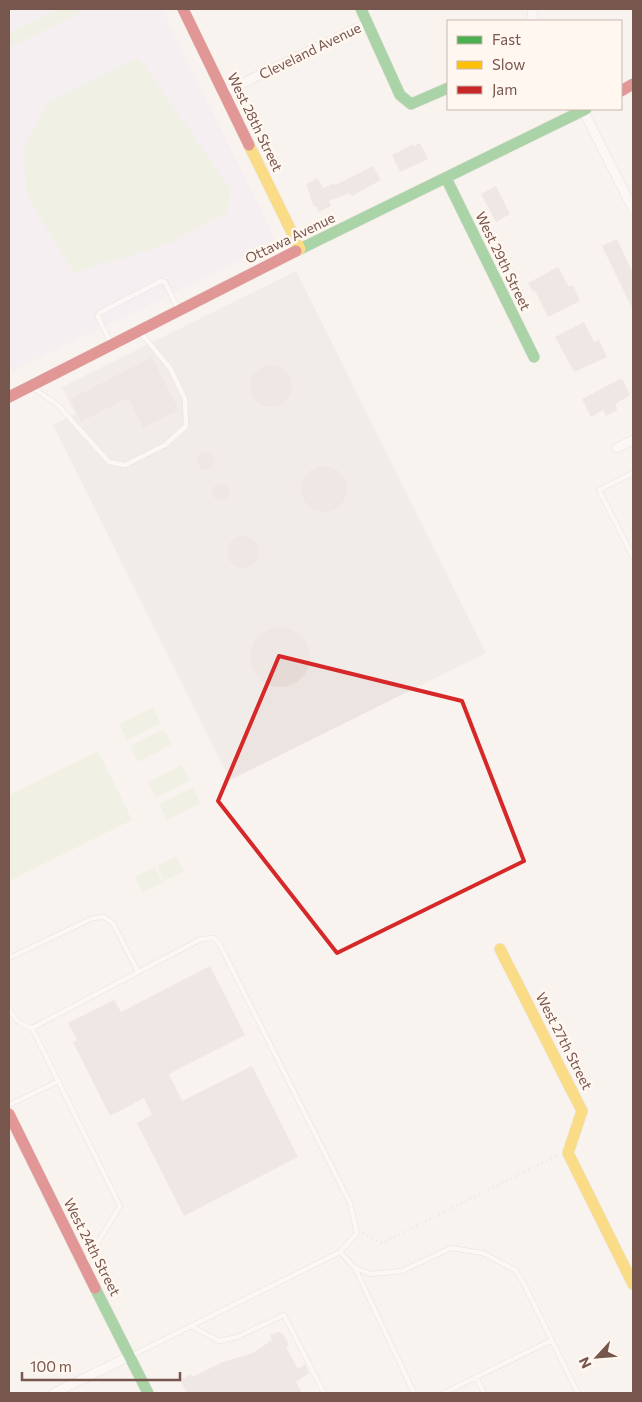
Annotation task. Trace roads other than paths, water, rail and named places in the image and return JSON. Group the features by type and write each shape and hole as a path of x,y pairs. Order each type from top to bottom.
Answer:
{"street":[{"name":"West 28th Street","path":"183,9 300,249"},
{"path":"361,9 400,95 411,104 447,88"},
{"name":"Cleveland Avenue","path":"224,92 368,23"},
{"path":"622,90 633,84"},
{"path":"584,110 633,209"},
{"name":"Ottawa Avenue","path":"9,397 300,249 584,110"},
{"name":"West 29th Street","path":"446,178 534,357"},
{"path":"617,448 633,440"},
{"name":"West 27th Street","path":"500,948 582,1111 568,1152 633,1284"},
{"name":"West 24th Street","path":"9,1114 148,1393"},
{"path":"54,1393 130,1356"}],"lane":[{"path":"111,344 98,315 160,281 165,282 179,310"},
{"path":"30,386 58,405 110,462 125,466 165,445 186,426 185,399 170,368 139,330"},
{"path":"633,473 600,490 633,558"},
{"path":"9,958 94,918 104,917 113,922 138,972"},
{"path":"32,1028 201,939 213,938 219,943 350,1204 357,1233 340,1252 130,1356"},
{"path":"9,1008 13,1017 20,1024 32,1028 120,1206 84,1266"},
{"path":"9,1106 59,1082"},
{"path":"355,1268 371,1274 402,1271 451,1248 483,1253 515,1270 578,1393"},
{"path":"340,1252 355,1268 414,1393"},
{"path":"190,1326 219,1341 236,1337 284,1315 324,1393"},
{"path":"444,1393 552,1340"},
{"path":"476,1377 484,1393"}]}
